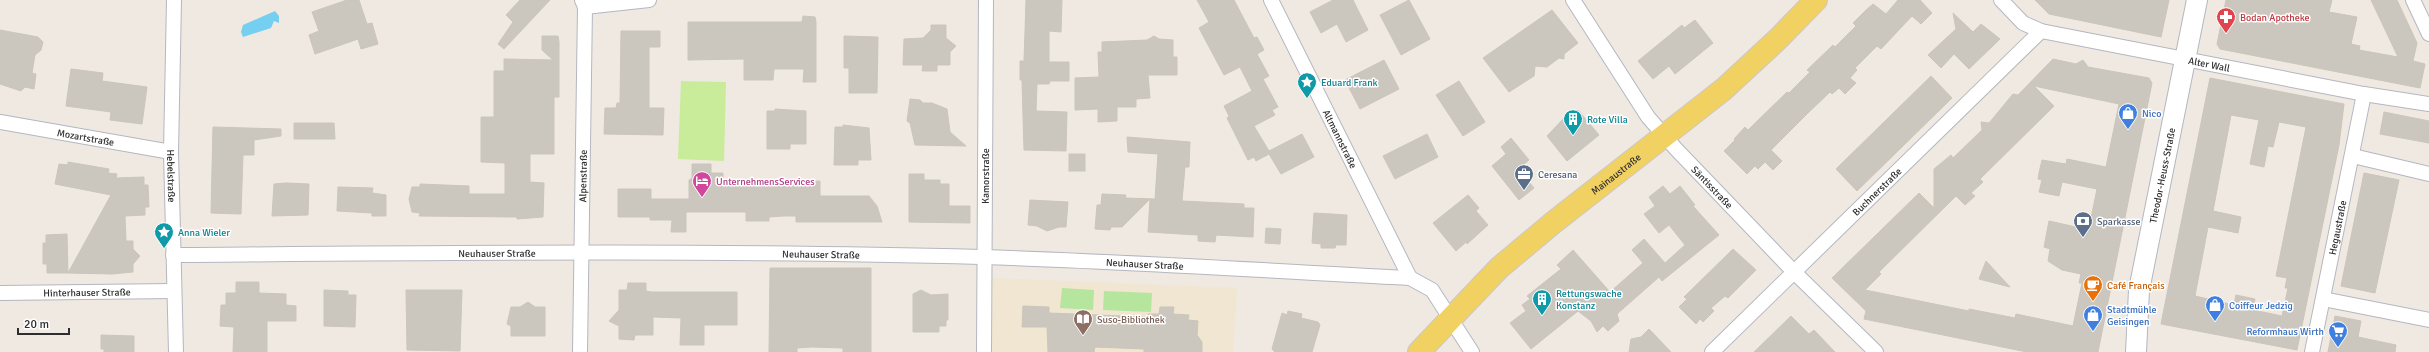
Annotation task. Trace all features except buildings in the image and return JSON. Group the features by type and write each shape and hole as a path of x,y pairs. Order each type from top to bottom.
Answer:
{"main road":[{"name":"Mainaustraße","path":"1419,352 1451,317 1504,264 1664,135 1724,89 1779,38 1816,0"},
{"name":"Theodor-Heuss-Straße","path":"2136,352 2139,290 2198,0"}],"street":[{"name":"Hebelstraße","path":"174,0 171,152 176,352"},
{"path":"583,4 649,0"},
{"name":"Kamorstraße","path":"984,352 986,0"},
{"name":"Altmannstraße","path":"1271,0 1410,278"},
{"name":"Säntisstraße","path":"1573,0 1648,117 1683,157 1794,272 1876,352"},
{"name":"Alter Wall","path":"2001,0 2023,23 2041,31 2186,58 2364,94 2429,104"},
{"path":"2414,0 2429,34"},
{"name":"Alpenstraße","path":"580,352 583,4"},
{"name":"Buchnerstraße","path":"1712,352 2041,31"},
{"name":"Hegaustraße","path":"2312,352 2353,156 2364,94"},
{"name":"Mozartstraße","path":"0,122 171,152"},
{"path":"2353,156 2429,174"},
{"name":"Neuhauser Straße","path":"173,255 581,252 985,258 1410,278 1432,290 1451,317 1472,352"},
{"name":"Hinterhauser Straße","path":"0,293 174,291"},
{"path":"2323,299 2429,320"}],"shaded area":[{"path":"991,278 1237,288 1233,352 988,352"}],"green space":[{"path":"681,81 726,82 724,161 678,159"},
{"path":"1062,288 1094,290 1093,310 1060,308"},
{"path":"1104,291 1152,293 1151,312 1103,310"}],"water":[{"path":"275,11 279,16 279,23 274,21 271,28 243,37 241,32 243,25"}],"place":[{"name":"Bodan Apotheke","path":"2226,34"},
{"name":"Eduard Frank","path":"1307,99"},
{"name":"Nico","path":"2128,130"},
{"name":"Rote Villa","path":"1573,136"},
{"name":"Ceresana","path":"1524,191"},
{"name":"UnternehmensServices","path":"702,198"},
{"name":"Sparkasse","path":"2083,238"},
{"name":"Anna Wieler","path":"164,249"},
{"name":"Café Français","path":"2093,302"},
{"name":"Rettungswache Konstanz","path":"1542,316"},
{"name":"Coiffeur Jedzig","path":"2215,322"},
{"name":"Stadtmühle Geisingen","path":"2093,332"},
{"name":"Suso-Bibliothek","path":"1083,336"},
{"name":"Reformhaus Wirth","path":"2338,348"}]}
